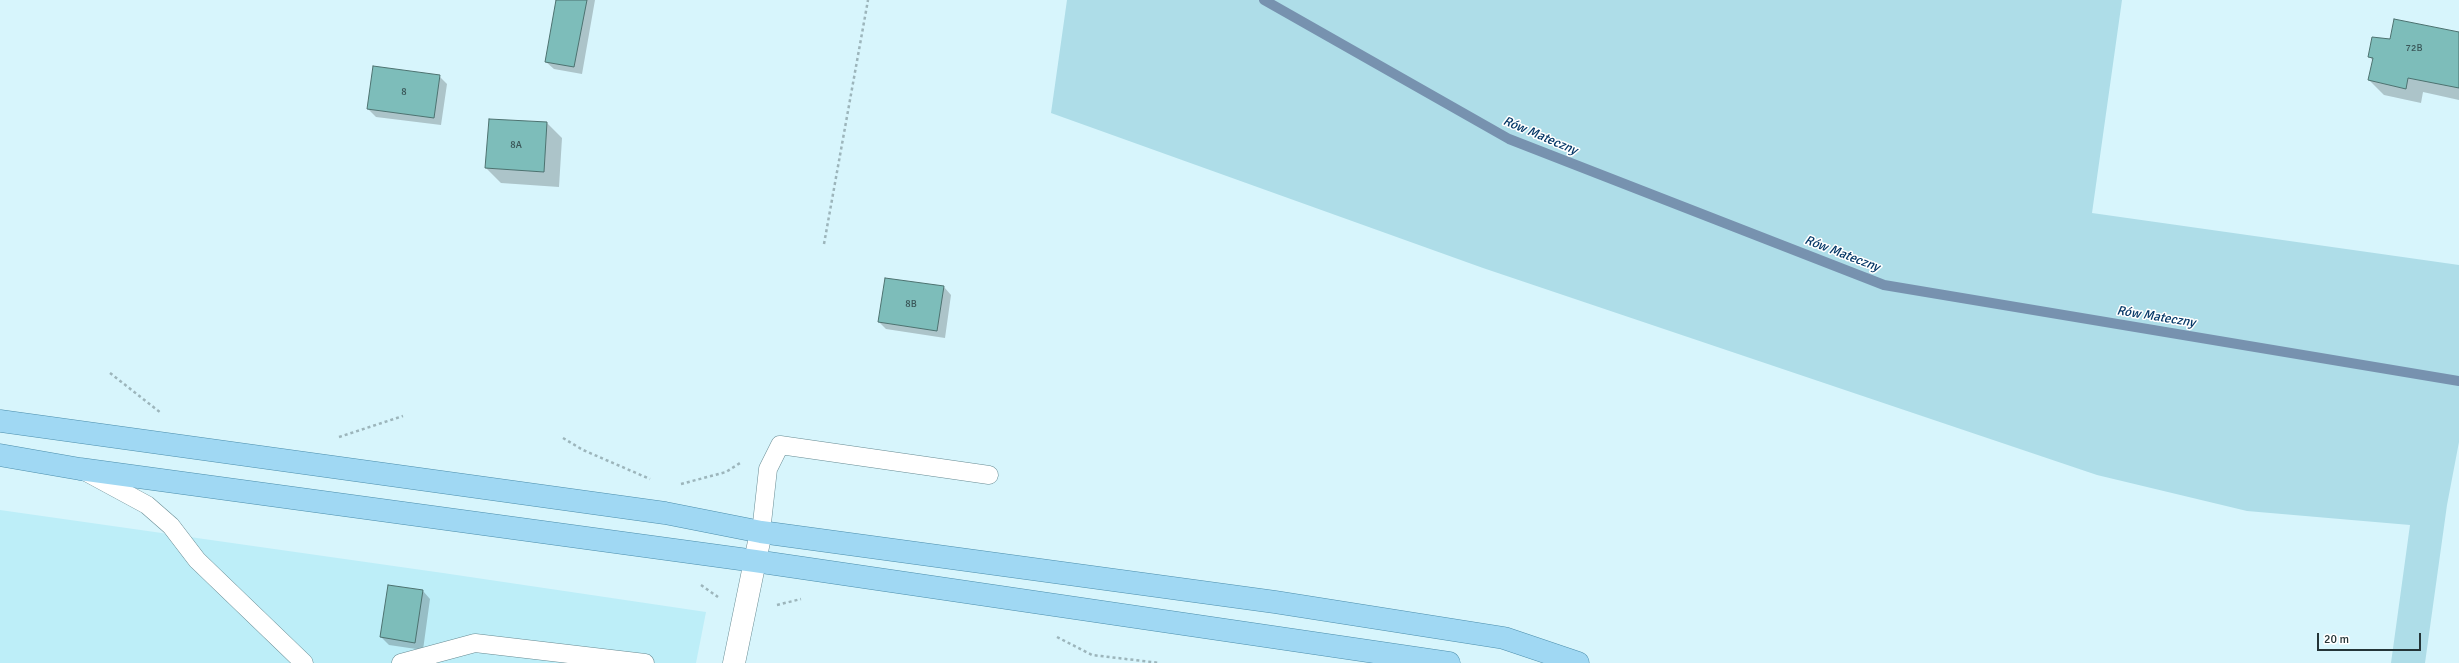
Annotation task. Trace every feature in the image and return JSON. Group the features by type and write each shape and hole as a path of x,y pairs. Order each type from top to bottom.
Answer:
{"main road":[{"path":"0,421 665,513 761,532 1274,602 1504,638 1578,663"},
{"path":"0,455 80,469 755,561 1449,663"}],"street":[{"path":"734,663 761,532"}],"lane":[{"path":"761,532 768,468 780,445 989,475"},
{"path":"80,469 147,505 171,526 197,560 304,663"},
{"path":"401,663 475,643 645,663"}],"path":[{"path":"824,244 868,0"},
{"path":"110,373 166,415"},
{"path":"333,439 403,416"},
{"path":"563,438 583,450 655,481"},
{"path":"676,486 726,472 740,463"},
{"path":"697,582 723,600 745,607 768,607 807,599"},
{"path":"1055,636 1092,655 1160,663"}],"shaded area":[{"path":"1067,0 2122,0 2092,213 2459,265 2459,442 2447,505 2425,663 2391,663 2410,525 2247,511 2097,475 1483,268 1051,113"},
{"path":"0,510 706,612 696,663 0,663"}],"building":[{"path":"556,0 587,0 574,67 545,62"},
{"path":"2394,19 2459,32 2459,88 2408,78 2406,89 2368,80 2373,58 2368,57 2372,37 2390,39"},
{"path":"373,66 440,75 434,118 367,109"},
{"path":"489,119 547,122 544,172 485,168"},
{"path":"885,278 944,286 937,331 878,322"},
{"path":"388,585 423,590 415,643 380,637"}],"waterway":[{"name":"Rów Mateczny","path":"1264,0 1509,139 1884,285 2459,381"}]}
